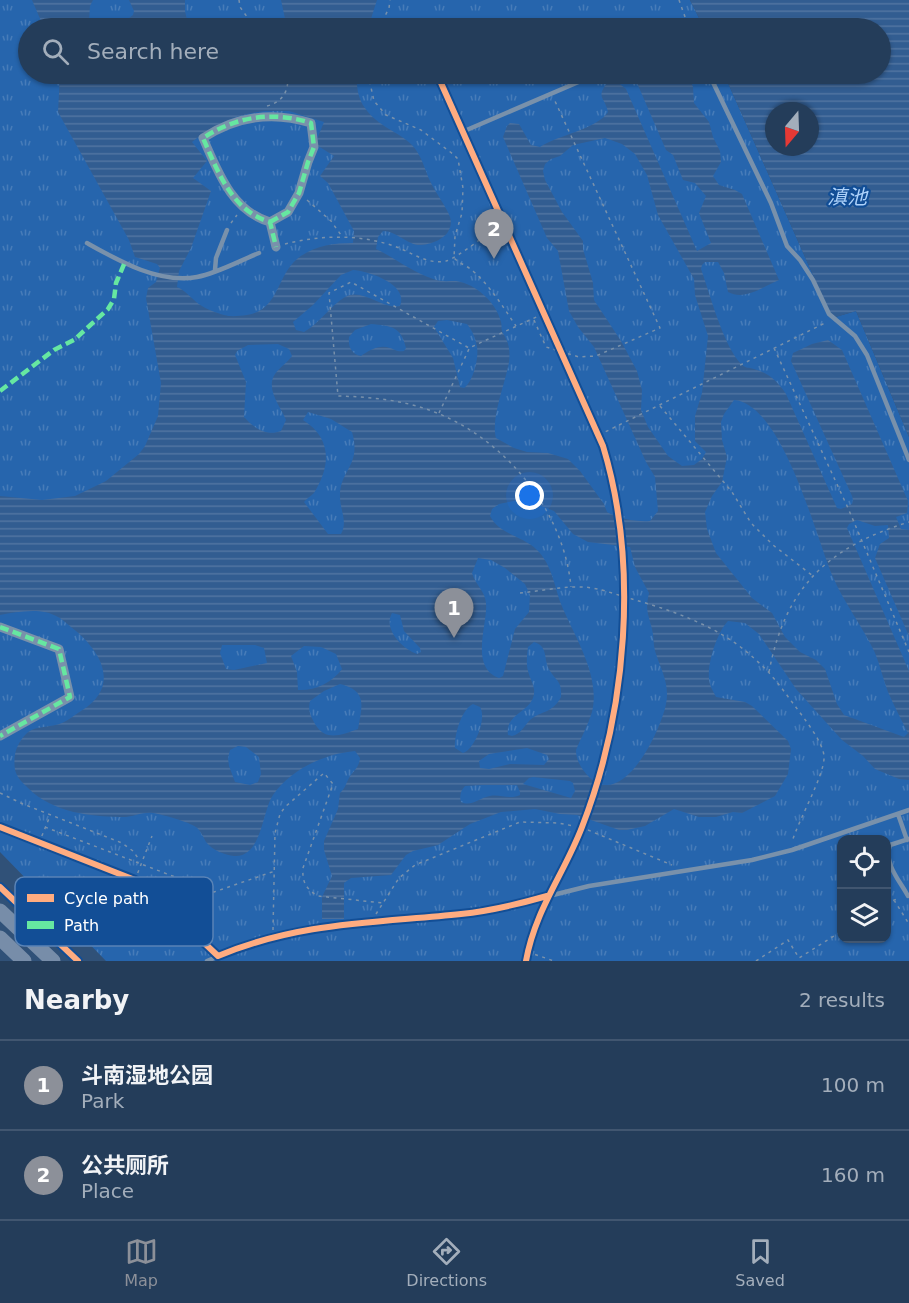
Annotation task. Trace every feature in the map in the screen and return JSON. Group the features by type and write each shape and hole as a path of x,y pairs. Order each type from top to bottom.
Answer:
{"main road":[{"path":"0,911 15,925"},
{"path":"0,938 24,961"},
{"path":"37,946 53,961"}],"street":[{"path":"280,115 311,123 314,147 299,193 288,212 270,222 256,218 243,207 220,179 203,138 229,123 262,116 280,115"},
{"path":"270,222 276,247"},
{"path":"0,627 59,649 70,697 0,736"}],"lane":[{"path":"462,132 573,84"},
{"path":"715,84 771,203 787,246 806,268 829,314 855,336 867,355 909,460"},
{"path":"216,270 218,251 227,230"},
{"path":"87,243 131,266 177,278 190,278 259,253"},
{"path":"207,961 250,943 327,926 463,914 509,906 589,886 752,860 792,850 909,810"},
{"path":"898,814 908,839 890,845 888,856 890,865 908,896"},
{"path":"537,921 543,903 571,853 584,822"}],"path":[{"path":"239,0 240,7 248,18"},
{"path":"384,18 390,0"},
{"path":"679,0 685,18"},
{"path":"262,116 264,107 273,105 284,96 288,84"},
{"path":"370,84 374,101 386,115 421,130 458,159 463,188 462,213 455,236 454,258 460,264 472,269 493,292 516,327"},
{"path":"533,318 546,347 579,357 596,356 660,328 552,93"},
{"path":"299,193 332,221 341,236"},
{"path":"227,230 243,207"},
{"path":"499,213 507,233"},
{"path":"276,247 341,236 381,243 435,262 447,261 503,223"},
{"path":"469,348 351,282 328,293 338,396 358,396 402,402 439,413 481,438 502,454 539,499 560,538 571,587"},
{"path":"538,304 547,323"},
{"path":"439,413 469,348 543,314"},
{"path":"599,435 798,334 833,319"},
{"path":"556,342 566,362"},
{"path":"774,348 848,508 909,652"},
{"path":"659,405 732,492 751,523 773,545 813,576"},
{"path":"594,425 603,446"},
{"path":"769,673 782,628 799,594 821,567 862,540 909,522"},
{"path":"622,585 623,608"},
{"path":"520,593 586,587 645,603 692,619 725,638 756,660 802,715 823,750 825,758 797,828 792,850"},
{"path":"273,937 275,833 280,814 324,773 333,784 303,868 304,883 309,891 318,896 383,903"},
{"path":"0,793 122,843 133,851 141,864"},
{"path":"39,843 50,815"},
{"path":"374,922 399,879 415,865 520,822 558,823 581,828 687,871"},
{"path":"45,827 175,877"},
{"path":"136,877 152,836"},
{"path":"30,839 50,847"},
{"path":"213,892 276,871"},
{"path":"891,901 908,896"},
{"path":"894,900 909,924"},
{"path":"756,961 788,940 799,958 837,934"},
{"path":"526,961 531,942"},
{"path":"528,952 554,961"}],"green space":[{"path":"0,0 690,0 699,18 18,18 18,84 728,84 832,318 856,311 909,437 909,961 106,961 91,946 213,946 213,877 24,877 0,852"}],"water":[{"path":"32,0 93,0 89,18 40,18"},
{"path":"129,0 185,0 187,18 129,18 134,11"},
{"path":"281,0 377,0 371,18 285,18"},
{"name":"滇池","path":"690,0 909,0 909,437 856,311 832,318 728,84 891,84 891,18 699,18"},
{"path":"59,84 357,84 361,100 370,114 415,149 451,223 450,229 443,237 432,243 421,245 383,231 378,237 376,249 425,276 438,281 456,281 471,286 490,301 498,315 509,346 509,355 496,414 496,438 527,452 548,453 568,459 580,471 604,504 607,512 628,520 650,521 658,511 655,477 594,347 569,311 558,251 547,238 503,137 510,123 519,124 531,145 540,147 595,123 608,112 601,95 602,91 607,84 620,84 626,89 697,251 711,243 699,213 706,196 695,183 683,180 673,155 666,150 637,84 692,84 694,103 709,122 720,151 721,162 713,176 719,185 742,194 779,280 754,292 734,294 728,292 724,273 718,262 705,262 702,265 701,269 728,345 743,366 769,376 786,394 837,508 841,509 852,504 852,496 791,361 793,353 812,344 828,340 842,350 908,501 907,513 896,517 901,529 909,530 909,636 875,558 880,544 889,538 888,525 875,526 857,520 849,524 847,528 909,671 909,780 899,779 875,769 863,756 842,740 796,689 759,634 745,623 728,621 713,651 709,669 710,684 716,697 745,702 752,706 788,741 791,749 788,774 775,796 742,813 733,812 716,817 699,817 674,809 645,826 627,830 619,830 577,815 535,809 501,812 470,824 438,845 406,855 391,875 351,878 344,883 344,919 322,919 322,897 332,876 324,850 324,841 338,809 340,793 359,762 360,758 355,751 332,755 309,764 280,786 269,802 256,842 243,855 234,856 215,850 206,842 196,827 175,819 153,813 126,817 74,812 49,803 38,796 22,782 16,773 14,759 18,746 31,730 62,723 93,702 104,682 103,671 94,650 86,640 58,617 37,611 0,615 0,496 42,500 75,496 106,481 139,454 145,446 158,416 161,383 146,298 148,288 156,282 160,268 157,264 135,257 129,240 58,112","holes":["265,111 289,111 324,122 315,144 334,156 320,176 328,183 354,231 353,243 324,246 310,251 290,266 265,307 247,315 227,316 204,307 177,287 179,271 191,248 211,191 193,178 207,161 192,142 217,125","605,138 622,144 635,154 647,175 658,215 694,279 695,295 708,336 702,393 695,416 695,441 706,452 702,459 694,465 682,466 668,456 648,427 641,410 642,390 637,371 621,341 594,300 593,283 583,249 583,241 562,212 545,180 543,171 545,164 560,156 573,145","353,270 386,280 399,291 401,298 400,306 393,306 358,295 345,297 304,332 296,330 293,322 313,305 341,275","447,320 467,324 471,329 476,344 476,363 473,375 464,388 460,387 453,358 434,327 438,321","371,324 384,326 398,331 406,348 400,351 379,347 361,356 353,351 349,337 355,330","278,344 289,349 292,356 272,380 275,398 286,420 281,431 265,432 244,417 246,382 235,355 237,351 248,345","734,400 752,407 768,424 782,447 796,475 833,577 875,653 888,692 908,733 904,737 844,715 837,704 825,669 816,660 800,652 785,637 772,613 752,598 716,553 707,529 705,512 722,482 727,457 722,440 721,422","308,412 331,419 352,432 354,453 341,488 340,502 344,525 341,534 328,534 304,502 314,493 324,473 326,453 319,435 303,420","523,499 554,511 573,534 588,542 630,547 635,567 649,593 648,611 655,651 666,683 667,697 663,716 649,747 628,775 616,783 603,785 590,778 582,769 577,758 576,750 592,712 593,684 585,656 561,604 549,569 537,550 500,527 490,516 492,509 499,504","478,558 491,560 525,584 530,595 529,612 515,629 503,676 499,678 490,672 482,655 486,603 472,573","392,613 400,615 404,631 421,652 417,654 400,643 390,625","534,642 542,647 548,667 560,685 561,697 554,706 534,717 520,732 512,736 508,735 510,723 530,703 534,694 534,687 527,668 528,647","222,645 255,645 264,648 267,663 234,670 226,669 220,653","304,646 321,647 336,654 342,669 322,685 298,690 297,672 291,656","340,684 349,687 359,695 361,700 358,729 334,736 324,733 319,730 311,715 310,701","473,704 480,707 482,718 479,733 472,746 463,753 455,748 457,730 465,712","238,746 246,747 259,757 261,774 258,782 250,785 235,782 229,766 230,750","527,748 547,755 549,759 544,765 510,764 489,769 480,768 479,761 489,754","533,777 570,781 575,791 571,798 523,784","517,785 520,795 490,796 472,803 465,803 461,802 460,798 465,786"]}],"marked path":[{"path":"270,222 288,212 299,193 314,147 311,123 283,117 256,118 242,120 203,138 221,177 236,200 257,217 270,222 276,247"},
{"path":"0,391 54,350 74,340 108,309 114,299 116,283 125,262"},
{"path":"0,627 59,649 70,697 0,736"}],"cycle path":[{"path":"441,84 603,446 614,492 621,539 624,588 623,638 618,687 609,735 582,827 536,925 526,961"},
{"path":"0,827 127,877"},
{"path":"0,887 15,901"},
{"path":"207,946 218,956 278,936 308,930 472,913 547,896"},
{"path":"62,946 78,961"}],"place":[{"name":"公共厕所","path":"494,259"},
{"name":"斗南湿地公园","path":"454,638"}]}
